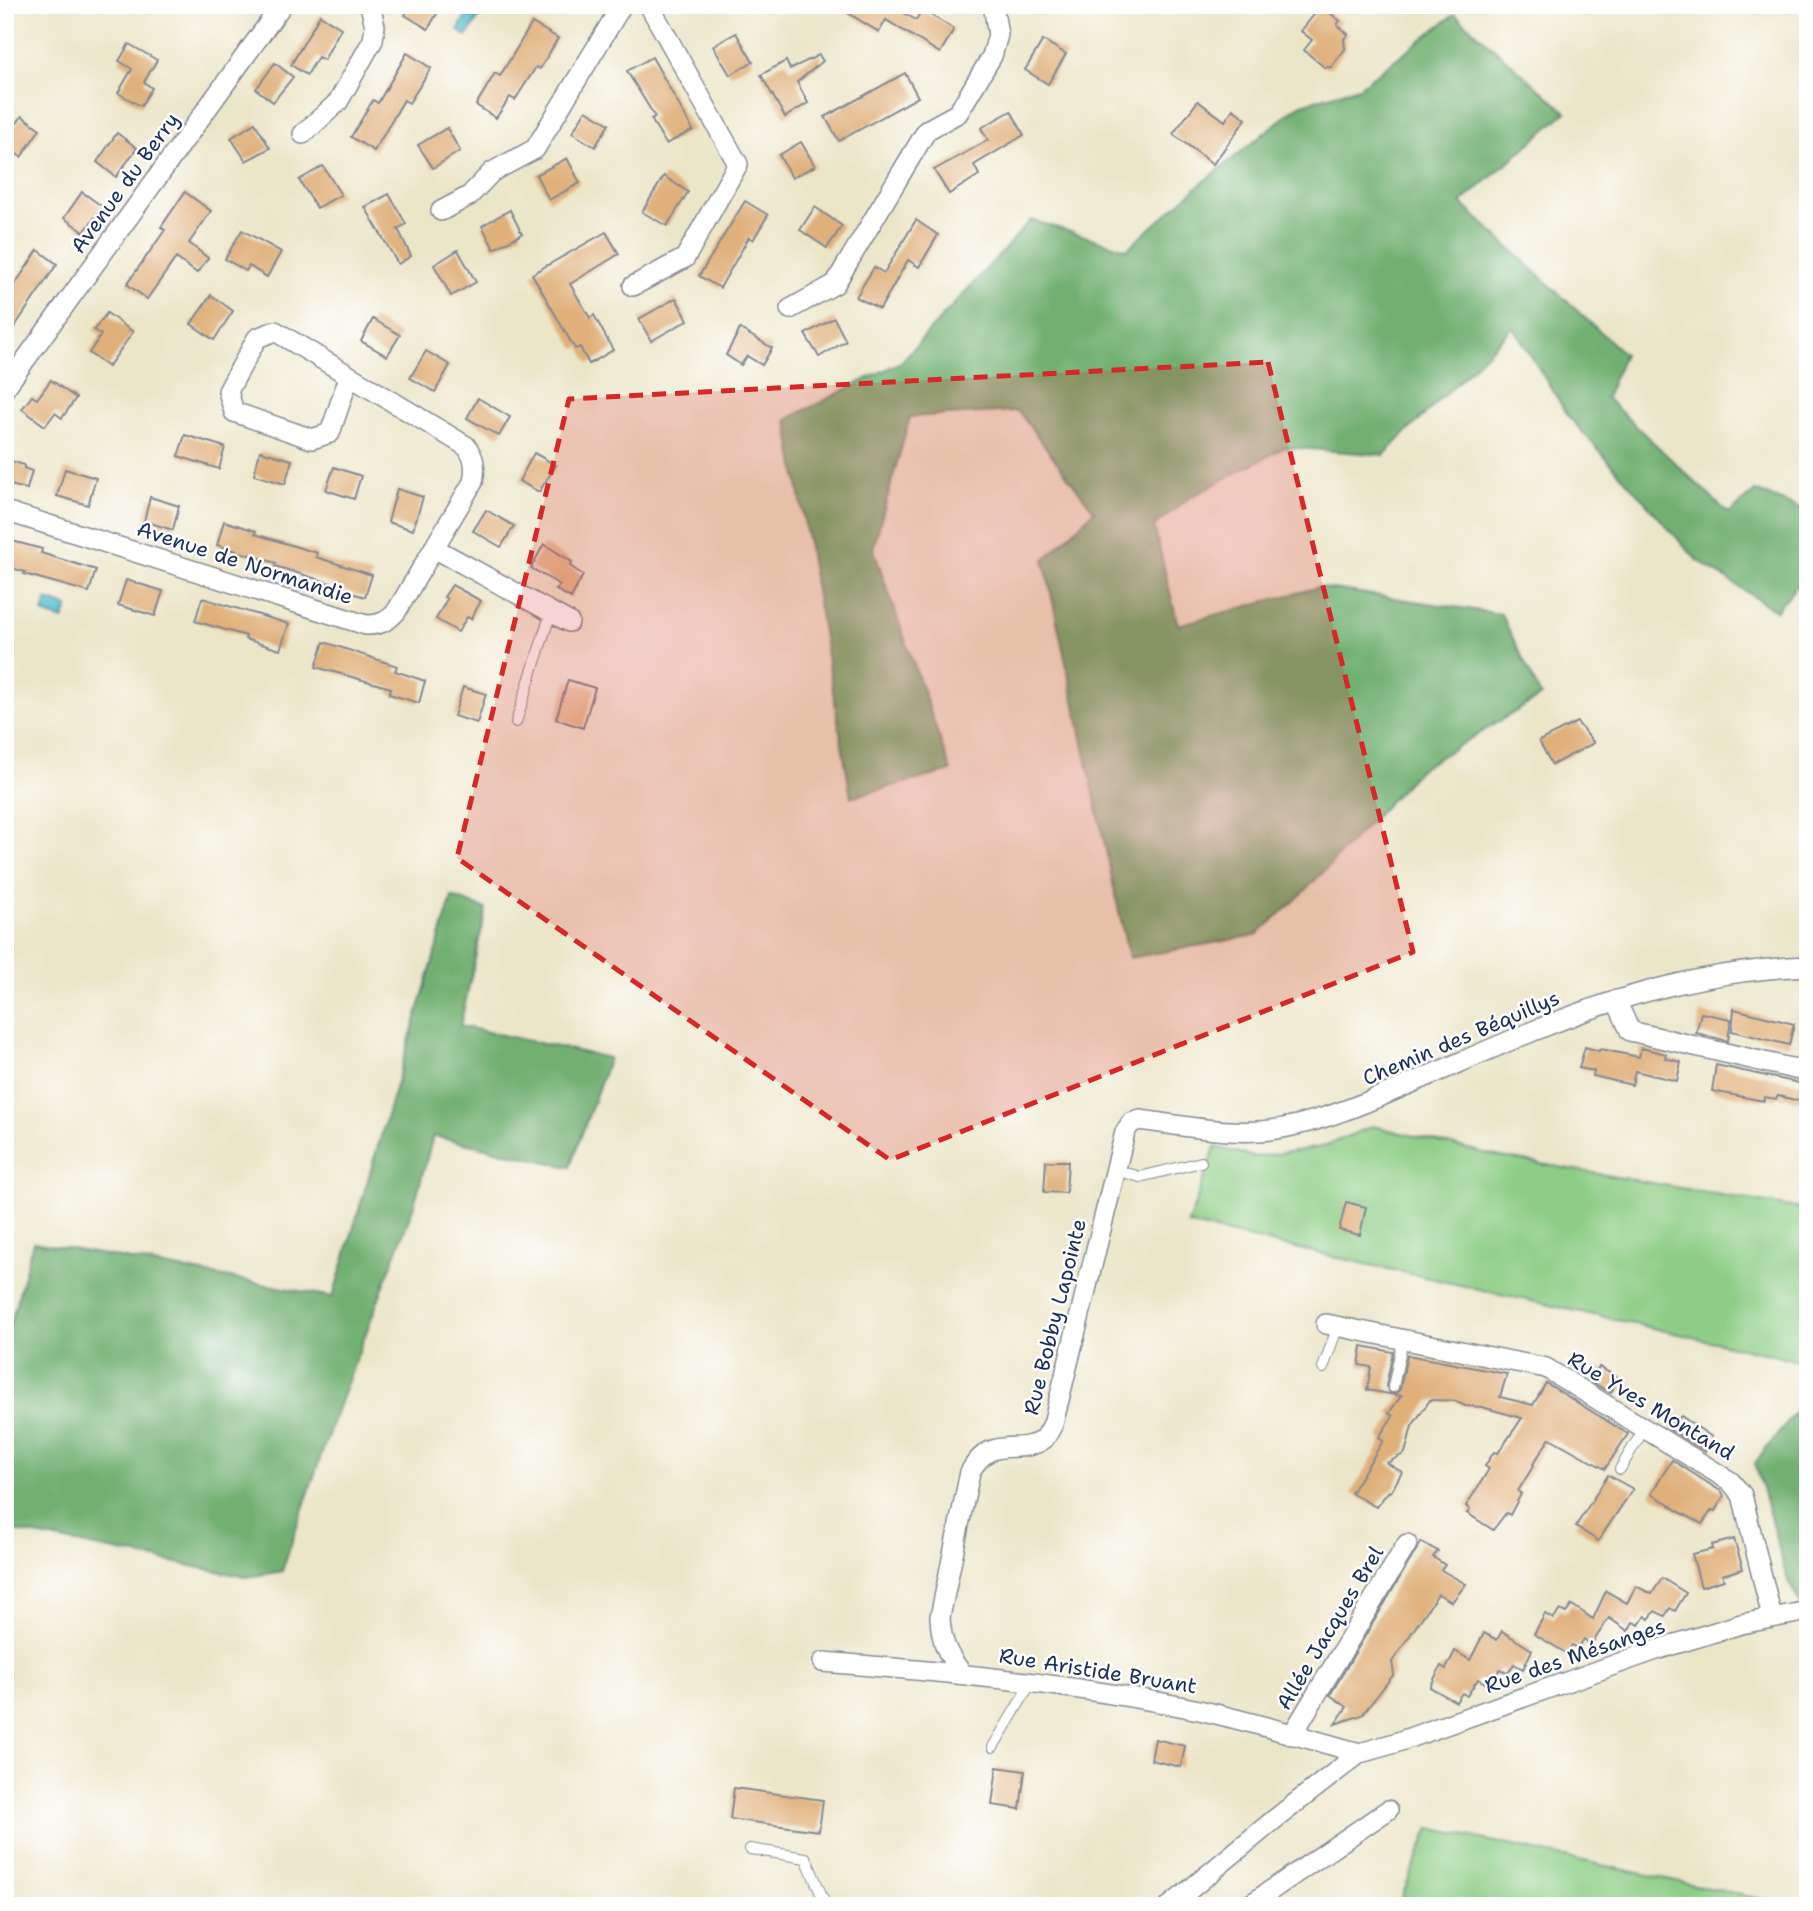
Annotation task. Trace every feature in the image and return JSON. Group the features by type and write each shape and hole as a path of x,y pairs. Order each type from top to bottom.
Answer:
{"street":[{"name":"Avenue du Berry","path":"5,388 282,5"},
{"path":"303,134 338,102 373,40 375,26 370,5"},
{"path":"441,211 469,195 492,172 535,149 622,5"},
{"path":"633,286 685,258 738,164 649,5"},
{"path":"790,309 835,284 927,130 958,113 992,55 998,35 993,5"},
{"path":"275,331 349,377 330,433 312,439 234,412 228,391 257,338 275,331"},
{"name":"Avenue de Normandie","path":"5,510 366,625 378,625 389,620 473,482 476,469 473,456 466,446 349,377"},
{"path":"434,548 569,622"},
{"name":"Chemin des Béquillys","path":"1131,1123 1140,1120 1231,1131 1280,1129 1330,1117 1549,1025 1616,1000 1672,985 1780,967 1808,966"},
{"path":"1616,1000 1630,1031 1808,1072"},
{"name":"Rue Bobby Lapointe","path":"962,1673 947,1656 941,1636 940,1617 971,1472 977,1460 989,1451 1030,1444 1045,1438 1053,1424 1125,1132 1131,1123"},
{"name":"Rue Yves Montand","path":"1332,1325 1546,1368 1730,1481 1742,1495 1772,1617"},
{"name":"Allée Jacques Brel","path":"1292,1735 1407,1544"},
{"name":"Rue des Mésanges","path":"1360,1754 1395,1744 1656,1650 1772,1617 1808,1611"},
{"name":"Rue Aristide Bruant","path":"824,1662 962,1673 1197,1710 1360,1754"},
{"path":"1170,1906 1275,1819 1360,1754"},
{"path":"1248,1906 1388,1810"}],"lane":[{"path":"516,722 551,612"},
{"path":"1116,1170 1140,1177 1201,1161"},
{"path":"1323,1368 1332,1325"},
{"path":"1393,1387 1403,1339"},
{"path":"1620,1469 1644,1429"},
{"path":"993,1747 1031,1683"},
{"path":"750,1849 806,1858 826,1906"}],"highlighted area":[{"path":"1268,362 1413,952 890,1160 457,858 569,399"}],"green space":[{"path":"1455,14 1566,112 1461,203 1624,354 1606,398 1729,514 1755,491 1808,511 1808,572 1776,611 1696,559 1569,417 1513,327 1384,455 1285,447 1192,496 1154,526 1178,625 1319,587 1501,614 1541,696 1420,769 1305,891 1257,935 1129,958 1044,560 1094,511 1018,411 910,417 873,548 951,771 851,797 787,419 901,362 1031,220 1127,249 1196,188 1299,105 1359,87"},
{"path":"452,897 486,909 460,1026 609,1058 570,1167 433,1136 414,1205 331,1426 282,1571 247,1577 5,1529 5,1344 33,1242 333,1297"},
{"path":"1372,1126 1501,1157 1808,1210 1808,1363 1188,1224 1215,1147 1256,1157 1322,1147"},
{"path":"1808,1396 1808,1618 1788,1581 1755,1463"},
{"path":"1430,1828 1792,1906 1398,1906"}],"water":[{"path":"469,11 479,17 467,36 458,30"},
{"path":"47,600 68,607 63,620 43,613"}],"building":[{"path":"411,5 442,5 428,29 405,15"},
{"path":"835,5 895,5 894,7 916,20 922,10 954,29 940,53 886,20 879,32"},
{"path":"1321,6 1340,21 1337,25 1348,34 1344,39 1345,49 1331,67 1324,67 1304,50 1312,40 1301,31"},
{"path":"320,15 341,28 324,60 318,57 307,75 291,65"},
{"path":"532,23 558,38 540,69 536,67 515,100 510,97 496,118 476,105 495,73 500,76"},
{"path":"736,33 753,62 730,75 713,46"},
{"path":"1043,40 1066,54 1048,84 1025,70"},
{"path":"129,44 157,60 144,82 152,88 141,106 118,93 132,69 119,61"},
{"path":"407,53 431,68 409,103 404,100 374,151 351,137 373,100 378,103"},
{"path":"819,55 823,61 797,82 808,103 785,117 761,75 786,61 790,69"},
{"path":"652,57 693,130 666,144 651,119 655,117 627,71"},
{"path":"275,63 293,77 273,102 256,89"},
{"path":"905,73 918,97 839,141 825,117"},
{"path":"1198,101 1225,121 1233,109 1246,119 1213,164 1173,134"},
{"path":"586,110 609,124 595,147 572,133"},
{"path":"1011,111 1024,135 974,165 979,175 949,194 934,170 988,140 981,128"},
{"path":"22,116 40,129 21,157 5,146 5,140"},
{"path":"255,123 270,148 246,161 231,138"},
{"path":"447,128 460,151 433,168 418,145"},
{"path":"117,133 137,148 116,177 97,162"},
{"path":"801,142 815,166 792,178 779,155"},
{"path":"567,158 580,183 549,200 536,175"},
{"path":"323,166 341,195 317,208 299,180"},
{"path":"664,176 688,192 667,226 642,212"},
{"path":"82,192 103,207 84,232 64,218"},
{"path":"185,192 211,211 189,243 208,258 197,273 176,258 147,299 127,284 165,230 161,227"},
{"path":"389,194 406,224 398,229 411,256 398,264 365,207"},
{"path":"745,201 768,215 753,240 749,237 720,288 699,276"},
{"path":"815,207 842,226 827,248 800,230"},
{"path":"510,210 522,234 494,249 482,226"},
{"path":"916,220 938,235 919,267 908,260 880,309 856,297 874,267 884,273"},
{"path":"242,230 281,252 267,277 249,266 246,271 225,259"},
{"path":"606,232 619,254 570,284 590,318 594,315 613,350 589,364 580,347 575,349 532,274"},
{"path":"38,250 57,264 5,341 5,299"},
{"path":"458,250 476,282 451,296 434,265"},
{"path":"211,295 233,311 214,340 191,324"},
{"path":"676,298 688,320 651,341 639,319"},
{"path":"107,313 133,332 108,367 89,353 101,335 94,330"},
{"path":"834,318 846,341 819,357 805,334"},
{"path":"373,319 400,335 387,356 361,341"},
{"path":"740,329 772,348 762,365 747,356 741,365 726,355"},
{"path":"426,351 450,365 435,392 410,378"},
{"path":"51,380 76,398 62,418 55,413 45,426 22,409 32,396 37,399"},
{"path":"478,398 510,417 499,436 467,418"},
{"path":"185,435 225,447 219,469 178,456"},
{"path":"260,451 292,460 285,484 254,475"},
{"path":"534,453 556,465 539,492 519,481"},
{"path":"5,459 24,465 24,468 32,471 27,489 5,484"},
{"path":"334,467 361,476 354,499 326,490"},
{"path":"65,469 96,478 88,505 57,496"},
{"path":"397,489 423,497 413,530 388,522"},
{"path":"150,497 179,506 173,530 144,521"},
{"path":"486,510 514,526 501,547 473,531"},
{"path":"224,521 256,531 255,534 317,553 316,557 372,575 365,597 275,566 276,563 217,545"},
{"path":"5,539 42,549 41,553 96,570 89,592 5,566"},
{"path":"544,544 572,562 570,566 583,575 571,598 556,590 560,585 531,568"},
{"path":"126,580 163,591 155,616 118,605"},
{"path":"452,585 481,601 471,619 467,617 458,632 436,619 447,599 444,597"},
{"path":"202,598 289,624 280,650 245,639 246,636 195,621"},
{"path":"324,642 397,666 395,671 425,681 419,703 389,694 391,688 316,667"},
{"path":"568,680 595,688 583,728 556,719"},
{"path":"463,687 486,694 477,723 454,716"},
{"path":"1577,722 1594,743 1552,765 1539,741"},
{"path":"1734,1009 1794,1024 1789,1045 1732,1031"},
{"path":"1701,1013 1731,1019 1728,1041 1696,1033"},
{"path":"1585,1047 1639,1057 1641,1048 1666,1054 1665,1058 1681,1062 1677,1081 1635,1071 1632,1085 1593,1076 1594,1071 1579,1068"},
{"path":"1716,1065 1808,1085 1808,1103 1778,1096 1776,1099 1764,1097 1764,1101 1712,1091"},
{"path":"1046,1161 1068,1161 1066,1193 1044,1192"},
{"path":"1346,1202 1366,1207 1360,1235 1339,1230"},
{"path":"1362,1346 1393,1352 1386,1386 1391,1394 1396,1394 1400,1389 1407,1355 1507,1374 1500,1397 1533,1405 1546,1383 1628,1434 1605,1469 1550,1438 1518,1491 1521,1494 1510,1515 1506,1513 1493,1530 1467,1513 1470,1510 1466,1506 1489,1469 1485,1466 1494,1452 1498,1453 1522,1418 1482,1407 1465,1406 1455,1401 1430,1400 1412,1426 1405,1453 1387,1463 1402,1472 1391,1492 1389,1491 1376,1507 1351,1493 1383,1441 1379,1437 1393,1416 1389,1413 1401,1396 1367,1390 1371,1367 1359,1365"},
{"path":"1599,1367 1619,1378 1611,1393 1592,1382"},
{"path":"1681,1416 1712,1437 1705,1451 1670,1430"},
{"path":"1672,1460 1722,1492 1724,1496 1715,1511 1712,1510 1702,1524 1651,1494"},
{"path":"1608,1475 1633,1489 1598,1541 1576,1526"},
{"path":"1734,1539 1743,1569 1722,1575 1724,1580 1701,1587 1692,1554 1713,1549 1712,1545"},
{"path":"1421,1542 1438,1551 1433,1557 1445,1565 1441,1570 1466,1584 1452,1602 1438,1594 1392,1662 1394,1674 1362,1715 1335,1724 1347,1707 1330,1695"},
{"path":"1662,1578 1686,1593 1675,1611 1670,1608 1665,1616 1655,1611 1649,1619 1645,1616 1639,1625 1633,1622 1628,1631 1609,1618 1591,1645 1584,1639 1578,1648 1572,1645 1566,1653 1534,1634 1545,1614 1553,1619 1560,1610 1566,1613 1572,1605 1593,1619 1606,1591 1627,1603 1636,1586 1652,1594"},
{"path":"1502,1631 1532,1650 1523,1669 1514,1664 1508,1673 1500,1669 1494,1678 1490,1675 1485,1683 1478,1679 1467,1696 1462,1693 1456,1702 1430,1687 1441,1666 1446,1669 1455,1651 1470,1660 1484,1633 1497,1640"},
{"path":"1155,1739 1185,1746 1181,1767 1151,1760"},
{"path":"997,1767 1025,1771 1020,1809 992,1805"},
{"path":"734,1788 823,1800 819,1831 730,1819"}]}
